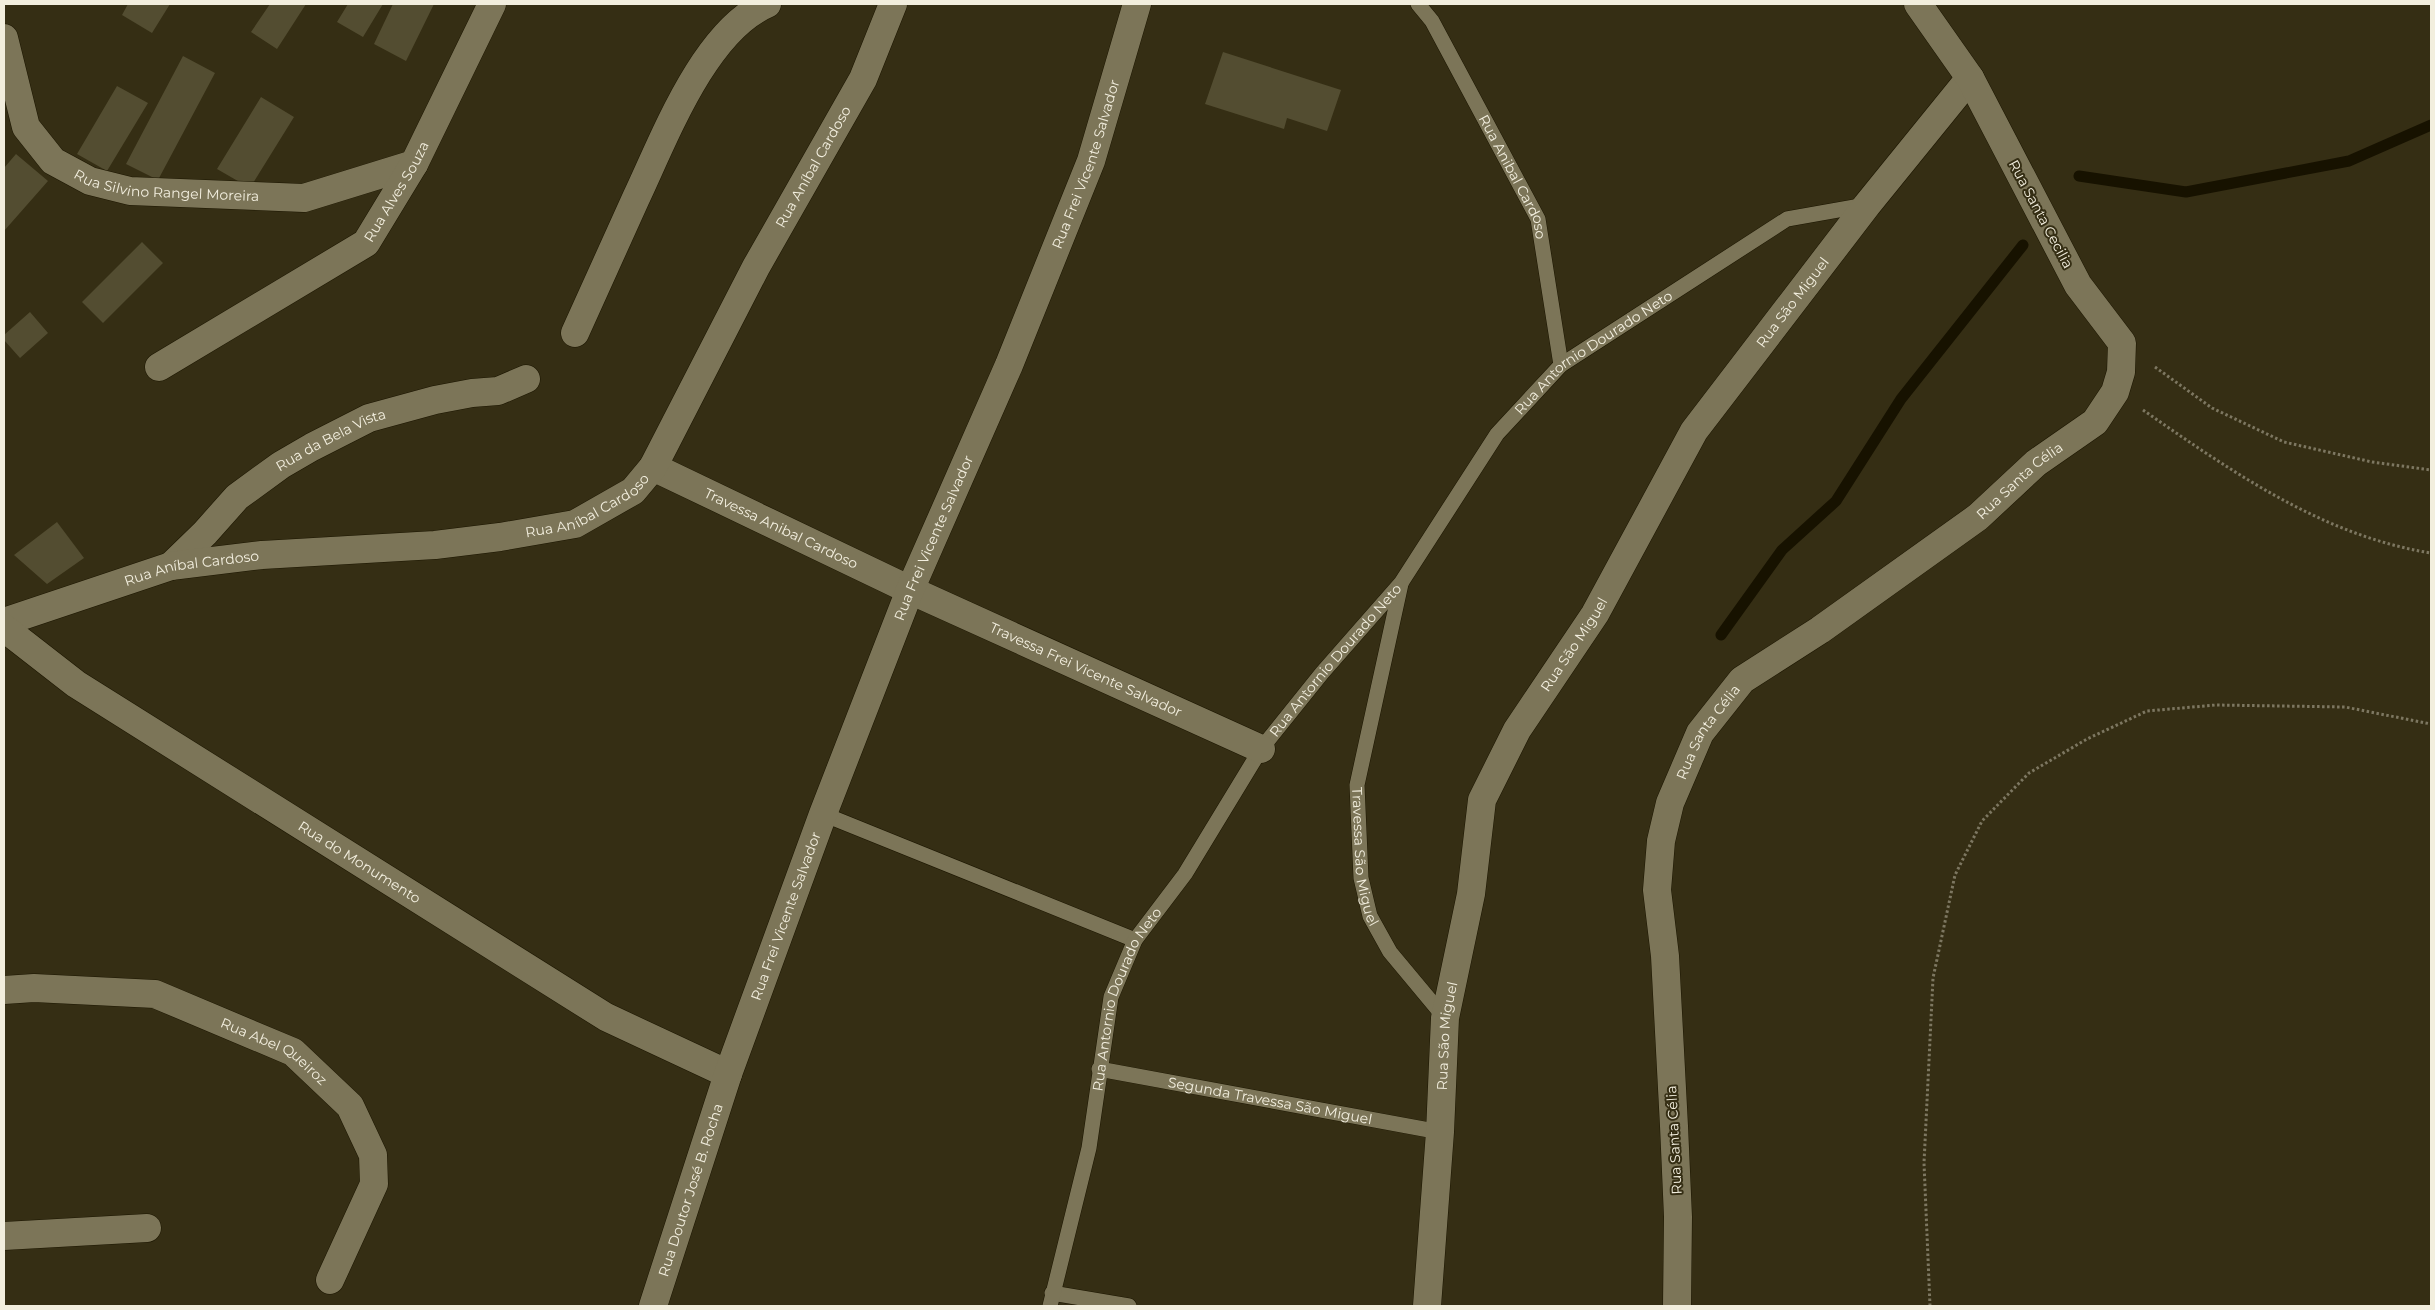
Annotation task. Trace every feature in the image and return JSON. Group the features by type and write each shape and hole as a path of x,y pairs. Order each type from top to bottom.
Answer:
{"street":[{"name":"Rua Alves Souza","path":"159,367 366,243 414,164 492,4"},
{"path":"575,333 686,90 733,26 752,10 766,4"},
{"name":"Rua Aníbal Cardoso","path":"4,622 171,566 262,555 435,545 500,537 575,524 633,491 653,467 756,266 863,79 893,4"},
{"name":"Rua Frei Vicente Salvador","path":"728,1074 823,814 910,590 1008,365 1091,161 1137,4"},
{"name":"Rua Santa Cecilia","path":"1918,4 1970,78 2078,285 2122,343"},
{"name":"Rua Silvino Rangel Moreira","path":"4,38 26,127 53,161 90,181 130,191 304,198 414,164"},
{"name":"Rua São Miguel","path":"1427,1306 1440,1132 1445,1018 1471,894 1482,800 1517,730 1595,614 1694,431 1867,205 1970,78"},
{"name":"Rua Santa Célia","path":"1678,1306 1678,1218 1674,1126 1665,956 1656,890 1661,841 1670,803 1700,732 1742,680 1820,630 1978,518 2036,463 2095,422 2115,392 2121,372 2122,343"},
{"name":"Rua da Bela Vista","path":"171,566 205,533 237,497 281,464 312,447 369,418 435,400 472,393 498,391 526,379"},
{"name":"Travessa Anibal Cardoso","path":"653,467 910,590"},
{"name":"Travessa Frei Vicente Salvador","path":"910,590 1261,749"},
{"name":"Rua do Monumento","path":"4,628 76,684 606,1017 728,1074"},
{"name":"Rua Abel Queiroz","path":"4,990 34,988 155,994 293,1052 350,1106 373,1155 374,1184 330,1280"},
{"name":"Rua Doutor José B. Rocha","path":"653,1306 728,1074"},
{"path":"4,1236 147,1228"}],"lane":[{"name":"Rua Anibal Cardoso","path":"1418,4 1432,21 1538,219 1561,365"},
{"name":"Rua Antornio Dourado Neto","path":"1051,1300 1088,1148 1110,997 1135,940 1185,874 1261,749 1322,673 1401,583 1497,434 1561,365 1787,219 1867,205"},
{"name":"Travessa São Miguel","path":"1401,583 1357,785 1361,878 1370,916 1390,952 1445,1018"},
{"path":"823,814 1135,940"},
{"name":"Segunda Travessa São Miguel","path":"1099,1069 1440,1132"},
{"path":"1051,1300 1129,1306"}],"path":[{"path":"2122,343 2212,408 2284,442 2372,462 2431,470"},
{"path":"2115,392 2229,469 2292,506 2395,547 2431,553"},
{"path":"1930,1306 1924,1163 1933,978 1955,875 1982,821 2029,773 2087,739 2147,711 2216,704 2344,706 2431,724"}],"building":[{"path":"128,4 170,4 152,33 122,15"},
{"path":"270,4 306,4 277,49 251,32"},
{"path":"348,4 383,4 363,37 337,22"},
{"path":"393,4 434,4 406,61 374,44"},
{"path":"1223,52 1341,90 1327,131 1287,118 1284,129 1205,104"},
{"path":"183,56 215,73 158,180 126,164"},
{"path":"117,86 148,103 107,171 77,154"},
{"path":"261,97 294,117 250,188 217,169"},
{"path":"16,154 48,181 4,231 4,168"},
{"path":"142,242 163,263 103,323 82,302"},
{"path":"30,312 48,333 20,358 4,340 4,335"},
{"path":"57,522 84,558 47,584 14,555"}],"waterway":[{"path":"2079,176 2186,192 2349,161 2431,125"},
{"path":"1721,635 1782,550 1836,501 1901,399 2023,245"}]}
